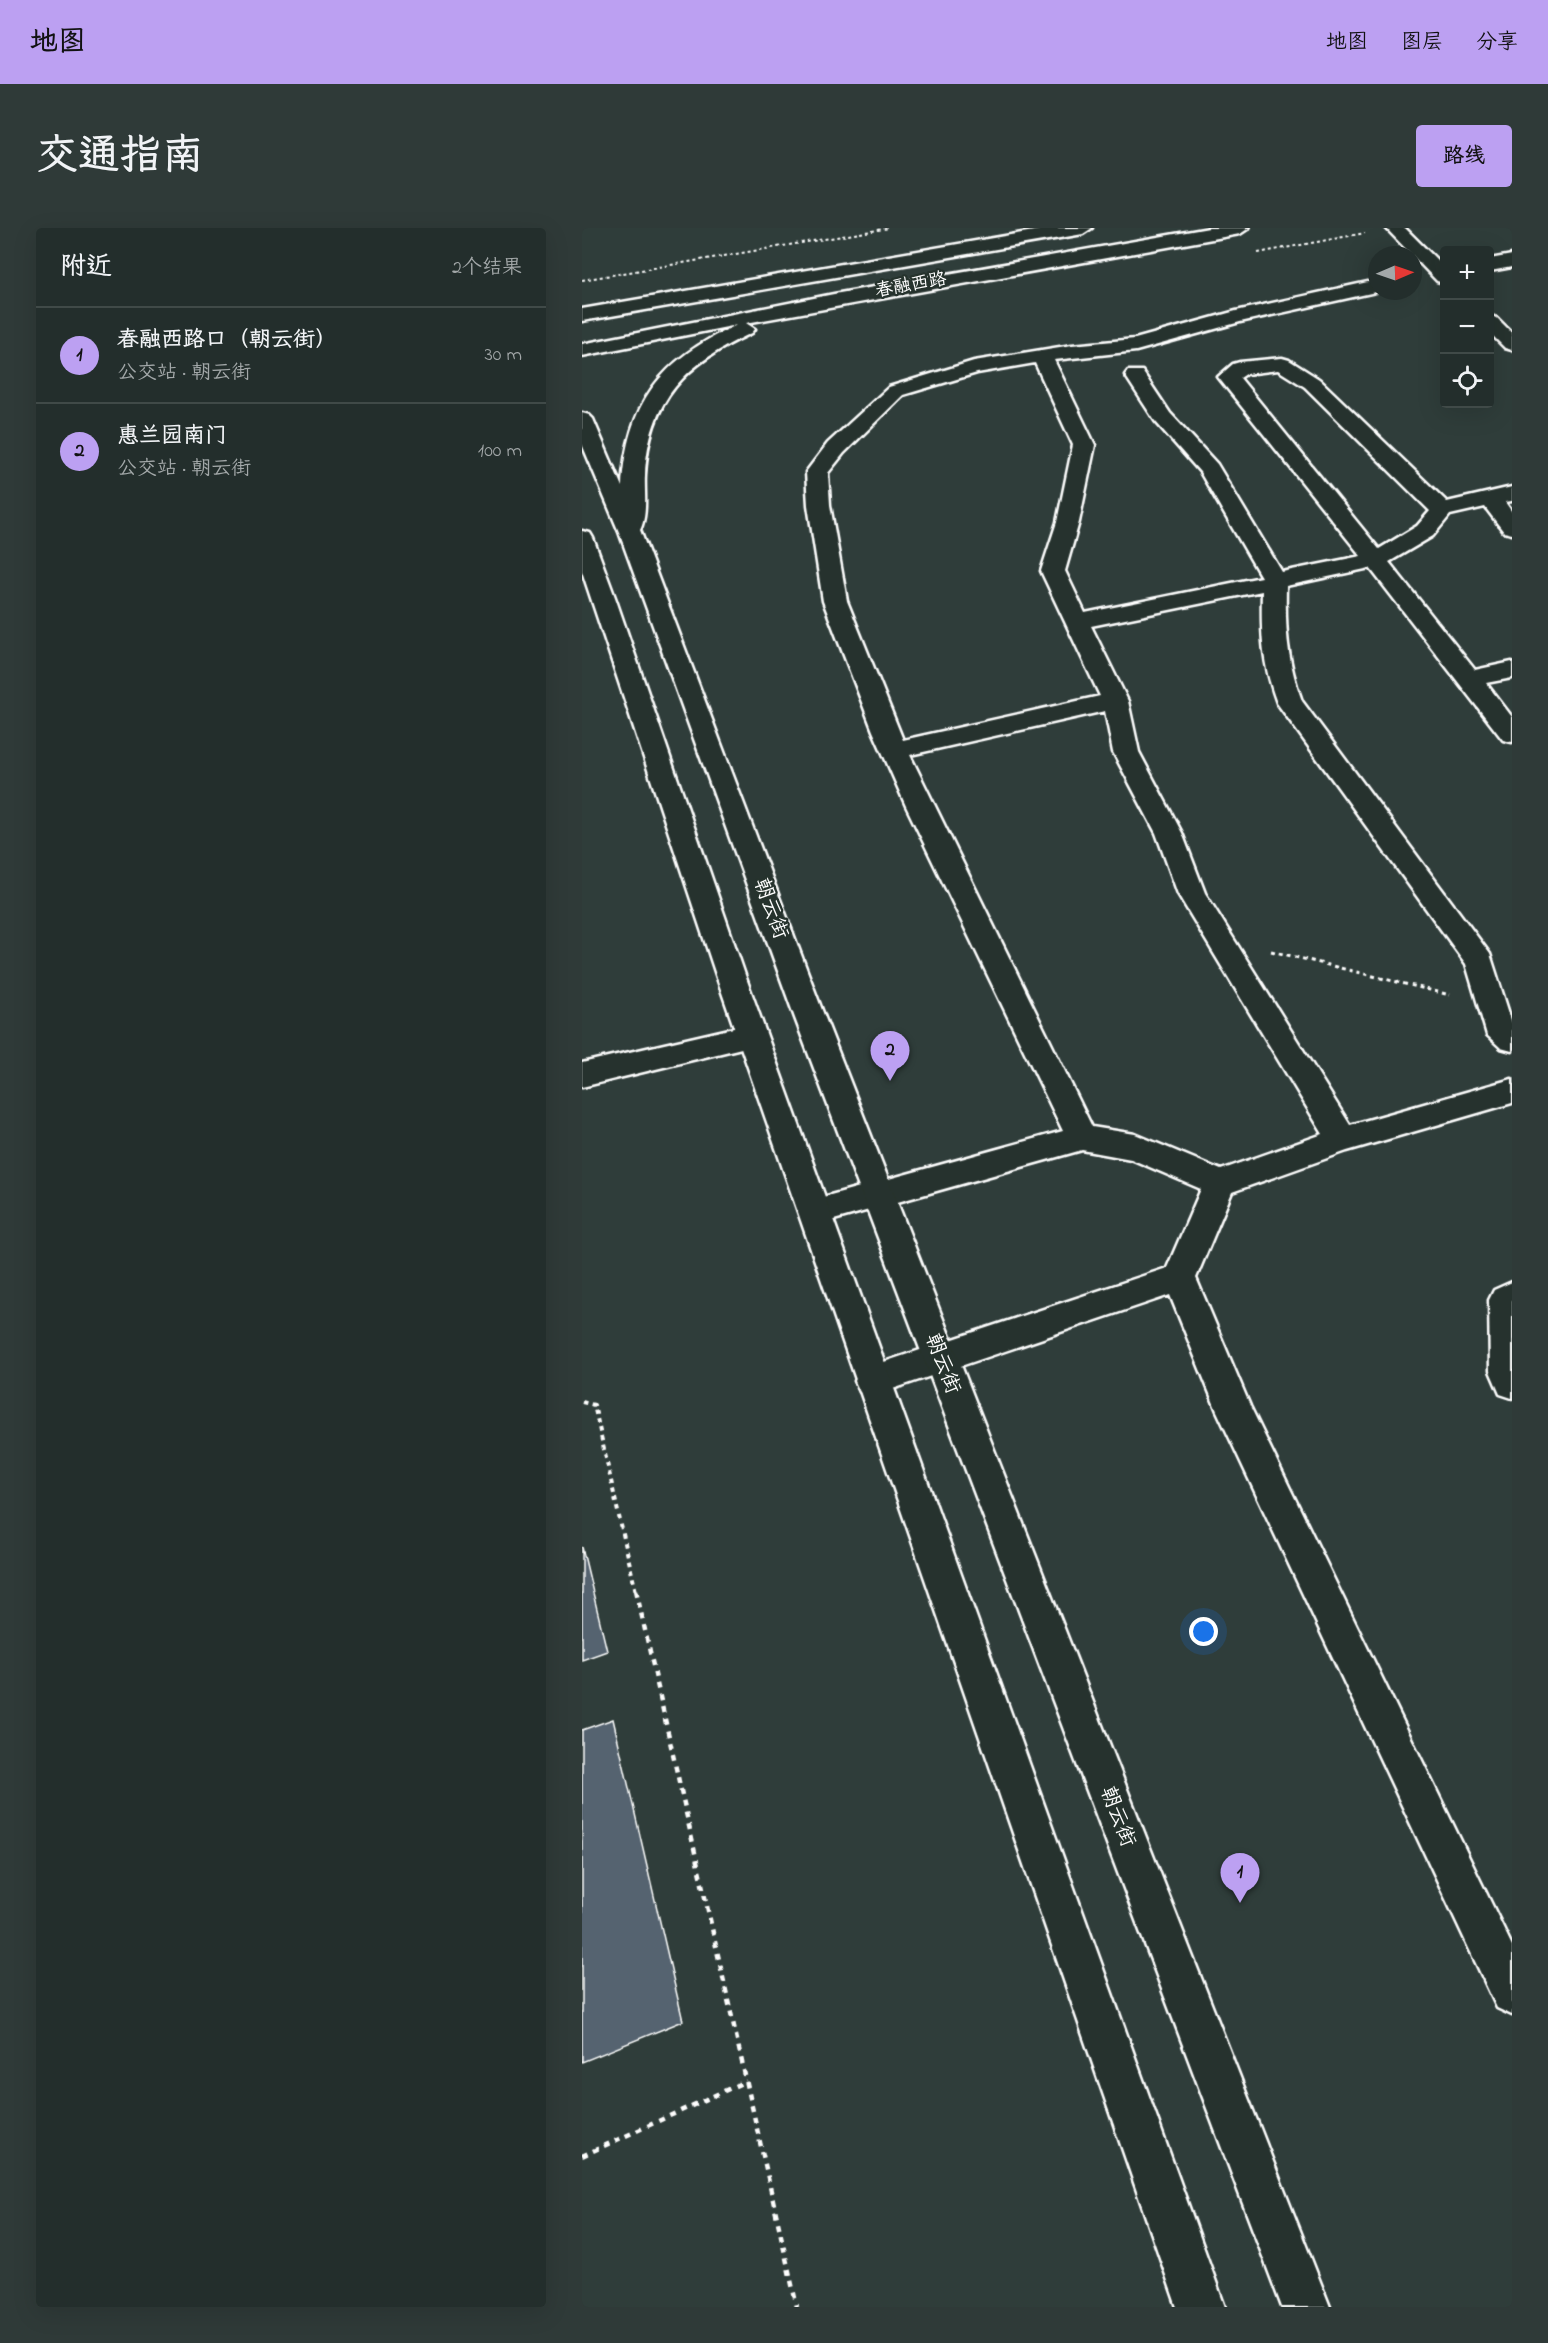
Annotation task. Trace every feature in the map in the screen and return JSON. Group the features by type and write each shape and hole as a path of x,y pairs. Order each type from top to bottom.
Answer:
{"street":[{"name":"春融西路","path":"582,315 1083,228"},
{"name":"春融西路","path":"582,350 834,300 1240,228"},
{"path":"1395,228 1438,276"},
{"path":"1494,264 1512,261"},
{"path":"1082,1138 919,806 835,601 819,505 817,472 836,448 896,392 974,367 1136,345 1236,317 1368,288"},
{"path":"630,532 642,423 660,389 692,359 736,333 834,300"},
{"path":"1494,326 1512,344"},
{"path":"1042,356 1084,445 1068,522 1053,571 1115,702 1126,752 1169,833 1192,894 1342,1140"},
{"path":"1442,510 1312,383 1282,364 1240,368 1228,377 1377,560 1512,734"},
{"path":"1135,375 1162,417 1209,469 1274,579 1273,628 1278,671 1290,703 1480,961 1497,1027 1512,1040"},
{"name":"朝云街","path":"582,419 630,532 810,1018 880,1194 940,1359 1306,2307"},
{"path":"1077,622 1274,579 1377,560 1425,531 1442,510 1501,496 1512,527"},
{"path":"582,538 751,1035 816,1212 872,1381 1201,2307"},
{"path":"1468,679 1512,670"},
{"path":"895,750 1115,702"},
{"path":"582,1075 751,1035"},
{"path":"816,1212 1082,1138 1135,1147 1220,1182 1342,1140 1512,1091"},
{"path":"1220,1182 1179,1278 1235,1411 1507,1970"},
{"path":"872,1381 1179,1278"},
{"path":"1512,1296 1506,1300 1507,1371 1512,1383"}],"path":[{"path":"582,280 889,228"},
{"path":"1219,939 1492,1005"},
{"path":"582,1402 594,1405 797,2307"},
{"path":"582,2156 746,2081"}],"building":[{"path":"582,1547 607,1651 582,1660"},
{"path":"613,1719 683,2021 582,2062 582,1730"}],"place":[{"name":"惠兰园南门","path":"890,1081"},
{"name":"春融西路口（朝云街）","path":"1240,1903"}]}
